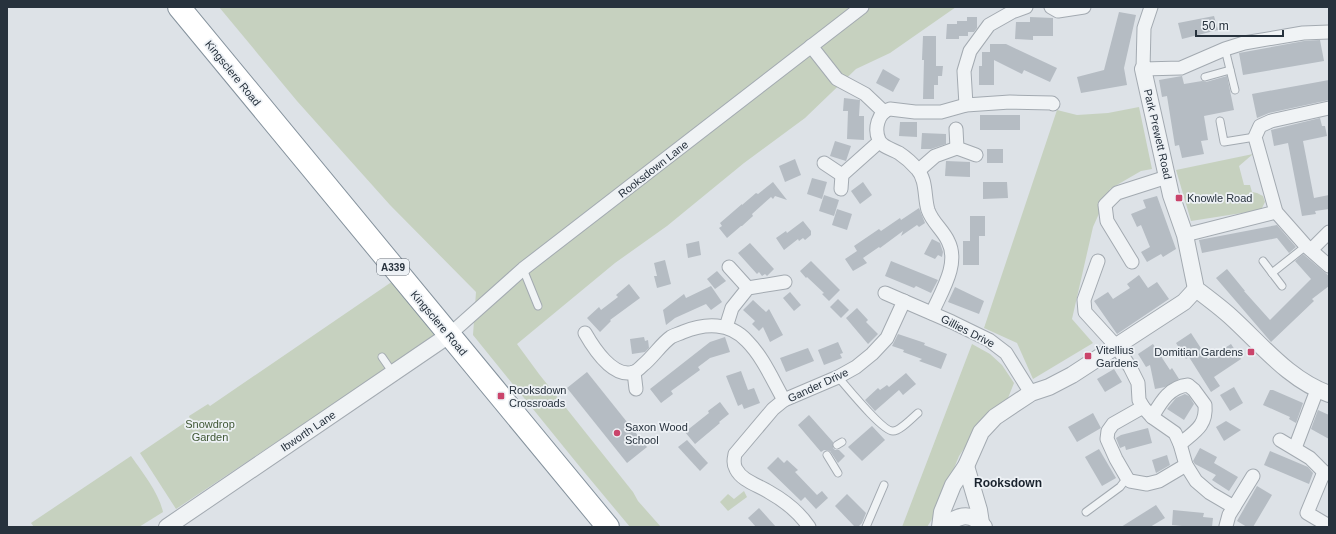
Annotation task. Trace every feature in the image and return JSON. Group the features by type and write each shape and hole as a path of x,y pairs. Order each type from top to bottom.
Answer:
{"highway":[{"name":"Kingsclere Road","path":"179,7 608,527"}],"street":[{"name":"Rooksdown Lane","path":"449,335 523,269 862,7"},
{"path":"966,105 964,71 970,51 989,25 1012,12 1026,7"},
{"path":"1052,7 1058,11 1084,7"},
{"path":"1151,7 1144,28 1143,70 1181,68 1224,49 1268,38 1303,33 1329,32"},
{"path":"811,46 837,79 865,94 884,112"},
{"name":"Park Prewett Road","path":"1143,70 1171,195 1185,235 1196,290"},
{"path":"932,313 949,272 952,261 951,249 948,241 928,211 924,186 919,170 911,162 879,142 876,134 879,117 890,109 915,112 941,112 966,105 1010,102 1053,104"},
{"path":"1328,111 1271,121 1260,126 1255,137 1276,212 1308,248 1329,266"},
{"path":"956,129 957,148"},
{"path":"841,189 842,174 879,142"},
{"path":"919,170 935,156 957,148 976,155"},
{"path":"824,163 842,174"},
{"path":"1132,262 1107,221 1106,205 1117,192 1167,177"},
{"path":"1185,235 1276,212"},
{"path":"1308,248 1329,232"},
{"path":"1098,261 1084,300 1085,312 1116,346 1130,367 1138,382 1137,392 1143,407 1152,417 1175,433 1186,465 1196,481 1234,507"},
{"path":"729,267 748,288"},
{"path":"726,327 732,308 748,288 786,282"},
{"path":"940,527 942,512 953,485 966,466 981,432 995,417 1031,393 1049,387 1072,375 1184,302 1196,290 1229,315 1272,358 1323,392 1295,448"},
{"name":"Gillies Drive","path":"885,293 989,340 1006,352 1031,393"},
{"name":"Gander Drive","path":"809,527 793,508 768,491 747,481 736,470 733,462 735,454 773,409 784,400 856,367 872,354 887,338 904,301"},
{"path":"587,342 611,366 623,372 634,372 671,337 697,327 712,325 726,327 747,340 757,353 784,400"},
{"name":"Ibworth Lane","path":"167,527 449,335"},
{"path":"634,372 636,389"},
{"path":"1152,417 1161,402 1172,390 1180,386 1188,385 1194,390 1205,405 1204,420 1200,428 1180,444"},
{"path":"1143,407 1113,424 1108,432 1107,439 1127,478 1130,481 1147,484 1159,481 1186,465"},
{"path":"1280,440 1310,458 1327,473 1307,513 1329,526"},
{"path":"966,466 983,525"},
{"path":"1226,526 1229,516 1253,476"},
{"path":"940,527 956,517 971,517 983,525"}],"lane":[{"path":"1224,49 1235,90"},
{"path":"1205,77 1230,70"},
{"path":"1220,121 1224,142 1255,137"},
{"path":"1272,273 1308,248"},
{"path":"1263,261 1282,286"},
{"path":"523,269 538,306"},
{"path":"382,357 394,373"},
{"path":"838,376 869,413 886,429 892,432 899,430 918,412"},
{"path":"827,456 838,472"},
{"path":"1086,512 1120,487 1127,478"},
{"path":"866,527 884,485"}],"green space":[{"path":"219,7 956,7 890,53 856,69 805,118 744,163 667,226 615,263 517,344 633,492 638,501 661,527 630,527 473,335 476,292 390,205 297,101"},
{"path":"1139,107 1152,169 1141,171 1110,189 1093,227 1072,319 1093,343 1033,379 1017,343 984,328 1057,110 1077,115 1108,113"},
{"path":"1253,154 1239,166 1244,185 1250,185 1252,192 1263,196 1265,202 1261,210 1191,221 1176,170"},
{"name":"Snowdrop Garden","path":"393,281 436,336 176,509 140,453 190,419 189,416 208,404 210,406"},
{"path":"972,344 990,354 1002,365 1014,383 1008,398 978,428 959,456 936,513 927,527 902,527"},
{"path":"131,456 158,497 163,512 139,527 34,527 31,523"},
{"path":"744,491 747,497 728,511 720,502 728,494 734,499"}],"building":[{"path":"1119,12 1136,15 1124,68 1127,85 1081,93 1077,77 1104,70"},
{"path":"1214,16 1218,30 1182,39 1178,23"},
{"path":"967,17 977,17 977,28 974,32 968,32 968,36 959,36 959,39 946,39 947,24 957,24 957,21 967,21"},
{"path":"1030,17 1053,18 1053,36 1033,36 1033,40 1015,39 1016,22 1030,22"},
{"path":"923,36 936,36 936,66 943,66 942,76 938,76 938,85 934,85 934,99 923,99"},
{"path":"1320,40 1324,61 1243,75 1239,53 1304,41"},
{"path":"990,44 1006,44 1057,68 1050,82 1024,70 1022,74 994,60 994,85 979,85 979,66 982,66 982,52 990,52"},
{"path":"883,69 900,79 893,92 876,83"},
{"path":"1182,76 1184,84 1202,81 1206,82 1227,76 1234,110 1204,116 1208,140 1201,141 1204,154 1182,158 1179,145 1175,146 1167,96 1162,97 1159,80"},
{"path":"1329,80 1329,100 1269,113 1257,118 1252,94"},
{"path":"844,98 860,100 859,116 864,116 864,140 847,139 848,111 843,111"},
{"path":"980,115 1020,115 1020,130 980,130"},
{"path":"1320,118 1322,126 1325,126 1327,136 1303,141 1314,198 1329,195 1329,209 1315,211 1316,214 1302,216 1288,143 1274,146 1271,130"},
{"path":"900,122 917,122 917,137 899,136"},
{"path":"922,133 946,134 946,144 931,149 921,149"},
{"path":"835,141 851,146 846,161 830,156"},
{"path":"987,149 1003,149 1003,163 987,163"},
{"path":"795,159 801,175 785,182 779,166"},
{"path":"946,161 970,162 970,177 945,176"},
{"path":"812,178 827,182 822,199 807,194"},
{"path":"773,182 787,200 775,196 773,199 771,197 752,214 753,216 727,238 719,228 722,226 720,223 756,193 758,194"},
{"path":"863,182 872,195 860,204 851,191"},
{"path":"983,182 1007,182 1008,198 983,199"},
{"path":"824,195 839,200 834,216 819,211"},
{"path":"1157,196 1176,249 1163,257 1161,254 1147,262 1141,252 1150,247 1141,225 1137,227 1131,214 1146,208 1143,200"},
{"path":"919,208 925,223 919,227 917,225 901,236 903,231 880,248 879,247 863,258 867,263 853,271 845,259 857,251 854,246 879,229 881,231 900,218 901,220"},
{"path":"837,209 852,214 847,230 832,225"},
{"path":"970,216 985,216 985,236 979,236 979,265 963,265 963,241 970,241"},
{"path":"803,221 811,231 811,235 805,240 803,238 799,241 798,239 784,250 776,238 786,231 787,233"},
{"path":"1277,225 1296,247 1289,253 1277,238 1202,253 1199,240"},
{"path":"932,239 940,243 943,252 942,257 938,255 935,259 924,254"},
{"path":"699,241 701,255 688,258 686,244"},
{"path":"750,243 774,269 767,276 765,274 762,276 759,272 757,274 738,253"},
{"path":"1303,254 1329,276 1329,286 1312,299 1314,301 1271,342 1216,278 1227,269 1270,320 1311,279 1295,261"},
{"path":"665,260 671,284 657,288 654,276 657,276 654,263"},
{"path":"811,261 840,290 829,301 822,294 824,293 800,271"},
{"path":"891,261 938,280 931,293 916,286 914,288 885,276"},
{"path":"717,271 726,281 715,289 707,279"},
{"path":"1139,275 1148,288 1157,282 1169,299 1117,334 1094,301 1108,292 1113,299 1130,288 1127,284"},
{"path":"629,284 640,298 610,320 611,321 600,332 587,318 599,307 601,310 618,297 616,295"},
{"path":"711,286 722,302 711,310 706,304 675,318 666,325 663,310 684,294 686,298"},
{"path":"955,287 984,301 979,314 948,302"},
{"path":"790,292 801,305 794,311 783,298"},
{"path":"838,299 849,310 841,318 830,307"},
{"path":"753,300 766,312 769,309 783,335 770,342 763,327 759,331 752,324 755,321 743,310"},
{"path":"857,308 868,320 866,322 878,334 868,344 846,318"},
{"path":"1191,333 1208,359 1231,344 1241,359 1214,377 1220,386 1211,392 1189,357 1186,359 1176,343"},
{"path":"898,334 925,343 924,345 947,354 941,369 919,361 922,359 892,346"},
{"path":"644,337 645,341 648,340 649,348 645,352 632,354 630,339"},
{"path":"725,337 730,352 710,358 698,367 700,370 671,391 673,394 661,403 650,389 710,342"},
{"path":"838,342 843,353 840,354 842,358 824,365 818,350"},
{"path":"1153,344 1170,370 1172,368 1179,379 1165,387 1155,389 1150,365 1146,367 1138,354"},
{"path":"808,348 814,361 786,372 780,358"},
{"path":"1114,369 1122,382 1105,392 1097,379"},
{"path":"741,371 748,390 754,388 760,403 744,409 742,404 738,406 726,376"},
{"name":"Saxon Wood School","path":"587,372 647,447 627,463 567,388"},
{"path":"906,373 916,384 903,395 899,390 875,411 865,400 878,388 880,390 887,385 889,387"},
{"path":"1234,387 1243,403 1230,411 1220,395"},
{"path":"1270,390 1303,403 1296,423 1289,419 1290,417 1263,405"},
{"path":"1185,394 1189,396 1194,404 1184,420 1167,409 1176,398"},
{"path":"720,402 729,414 695,444 685,432"},
{"path":"1318,410 1329,415 1329,439 1311,429"},
{"path":"1093,413 1101,428 1077,442 1068,427"},
{"path":"809,415 833,442 833,448 835,450 839,450 845,456 838,463 830,451 824,450 821,452 798,425"},
{"path":"1226,421 1241,430 1224,441 1216,427"},
{"path":"872,426 885,440 862,461 848,447"},
{"path":"1148,428 1152,443 1126,450 1125,446 1120,448 1116,438 1121,435"},
{"path":"687,440 708,463 700,471 678,447"},
{"path":"1200,448 1217,457 1214,463 1238,477 1229,491 1212,480 1216,475 1195,464 1193,461"},
{"path":"1099,449 1116,478 1102,486 1085,457"},
{"path":"1270,451 1308,467 1313,473 1309,484 1264,465"},
{"path":"1167,455 1170,465 1156,473 1152,460"},
{"path":"778,457 784,463 787,460 798,470 795,472 817,495 822,491 828,498 816,509 805,497 801,501 767,468"},
{"path":"1257,486 1272,495 1253,527 1247,527 1237,521"},
{"path":"847,494 866,513 862,523 858,527 855,527 835,506"},
{"path":"1156,505 1165,518 1150,527 1121,527"},
{"path":"759,508 776,527 756,527 748,518"},
{"path":"1173,510 1204,513 1203,517 1213,518 1212,527 1172,525"}],"place":[{"name":"Knowle Road","path":"1179,198"},
{"name":"Domitian Gardens","path":"1251,352"},
{"name":"Vitellius Gardens","path":"1088,356"},
{"name":"Rooksdown Crossroads","path":"501,396"},
{"name":"Saxon Wood School","path":"617,433"}],"district":[{"name":"Rooksdown","path":"1008,483"}]}
